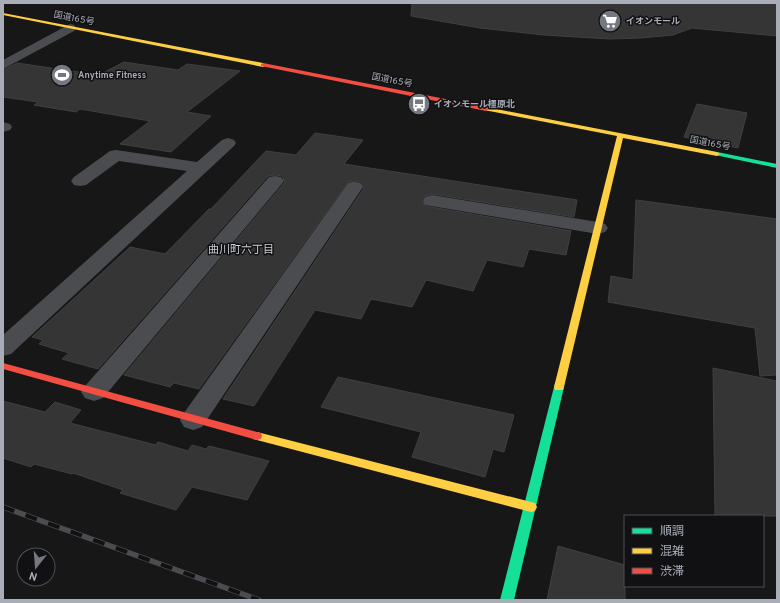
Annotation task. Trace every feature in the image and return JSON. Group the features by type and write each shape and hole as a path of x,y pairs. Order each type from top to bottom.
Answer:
{"main road":[{"name":"国道165号","path":"3,14 777,166"},
{"path":"508,600 620,136"},
{"path":"3,366 193,420 531,507"}],"street":[{"path":"3,65 70,28"},
{"path":"3,348 228,143"},
{"path":"80,181 116,155 200,168"},
{"path":"94,392 275,181"},
{"path":"193,420 354,187"},
{"path":"432,201 598,228"}],"building":[{"name":"イオンモール","path":"412,3 777,3 777,36 692,28 673,35 641,38 609,39 544,35 480,28 411,16"},
{"path":"124,62 178,70 187,64 240,71 187,112 211,116 171,152 120,144 150,121 80,109 76,112 34,105 38,102 3,97 3,70 17,63 99,75"},
{"path":"697,104 747,113 738,148 684,137"},
{"path":"315,133 363,140 344,164 577,200 574,217 432,194 425,196 422,200 425,206 571,231 566,255 529,249 523,267 487,260 473,291 426,280 412,307 371,299 361,319 315,310 254,406 223,399 364,188 360,182 348,182 199,389 174,383 170,387 124,375 285,182 282,176 268,176 98,369 62,359 69,353 39,344 43,340 32,337 130,247 165,254 209,209 211,209 266,151 296,155"},
{"path":"636,200 777,219 777,375 760,376 755,328 608,302 611,276 633,280"},
{"path":"713,368 777,381 777,516 715,515"},
{"path":"338,377 514,415 504,452 493,449 485,477 412,457 421,432 321,407"},
{"path":"3,401 45,412 55,402 81,410 70,423 156,445 158,442 188,451 192,445 206,449 209,446 269,461 247,500 192,487 176,510 120,493 123,490 73,473 34,464 31,467 3,458"},
{"path":"558,546 624,565 625,600 547,600"}],"railway":[{"path":"3,507 259,600"}],"traffic: fast":[{"path":"717,154 777,166"},
{"path":"507,600 559,387"}],"traffic: slow":[{"path":"3,14 263,65"},
{"path":"486,109 717,154"},
{"path":"559,387 620,136"},
{"path":"257,436 531,507"}],"traffic: jam":[{"path":"263,65 486,109"},
{"path":"3,366 257,436"}],"place":[{"name":"イオンモール","path":"610,21"},
{"name":"Anytime Fitness","path":"62,75"},
{"name":"イオンモール橿原北","path":"419,104"}],"district":[{"name":"曲川町六丁目","path":"241,249"}]}
